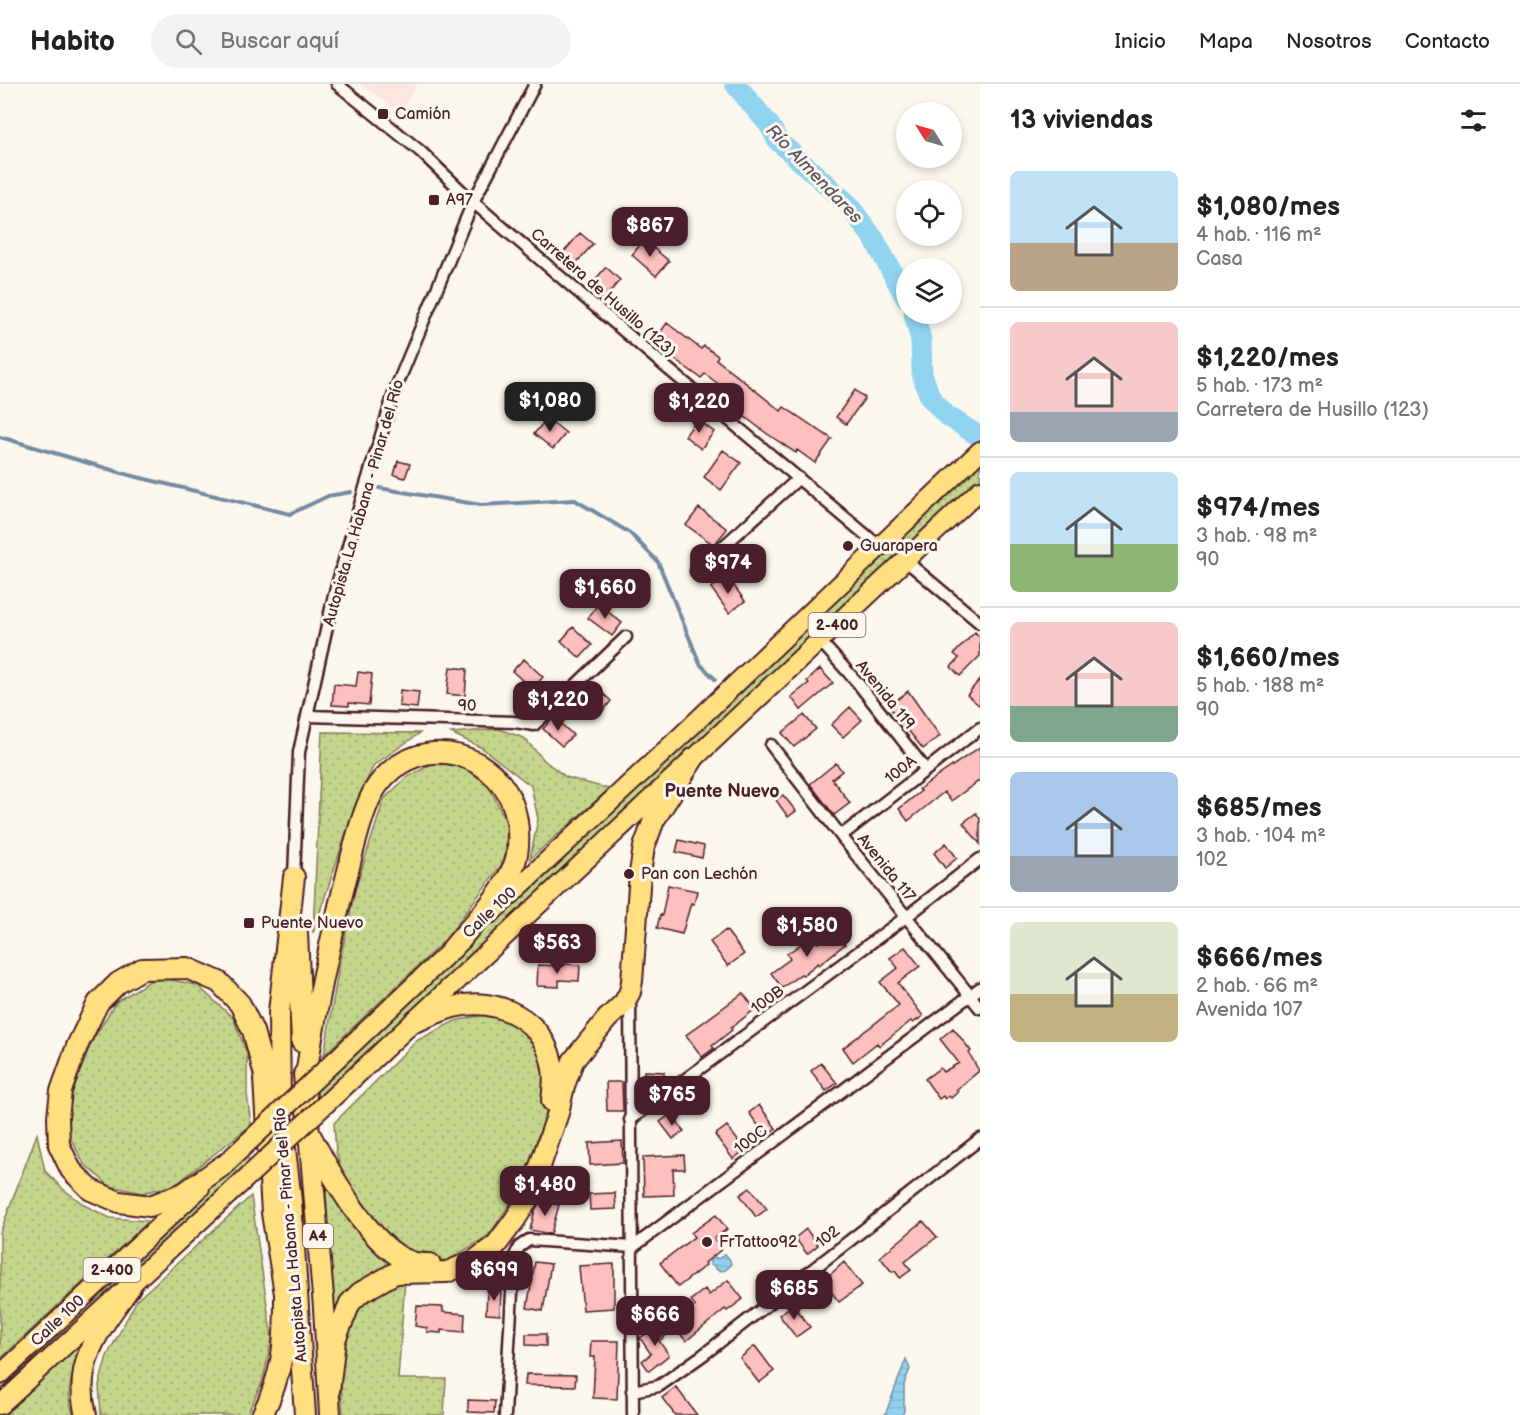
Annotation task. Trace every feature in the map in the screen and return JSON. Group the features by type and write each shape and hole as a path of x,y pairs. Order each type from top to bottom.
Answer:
{"highway":[{"name":"Calle 100","path":"0,1375 674,742 980,451"},
{"name":"Calle 100","path":"0,1405 414,1022 980,490"},
{"path":"305,1081 313,1027 333,928 357,838 375,788 388,771 403,762 435,751 470,759 500,779 514,805 519,835 515,863 504,886 452,949"},
{"path":"329,1391 335,1340 350,1303 360,1293 395,1274 447,1272 474,1262 496,1245 530,1196 573,1061 607,1018 624,1003 630,992 644,847 654,820 693,759"},
{"name":"Autopista La Habana - Pinar del Río","path":"294,877 279,1012 280,1106 291,1201 305,1415"},
{"name":"Autopista La Habana - Pinar del Río","path":"294,877 308,1131 324,1308 330,1415"},
{"path":"225,1164 184,1193 150,1206 119,1202 91,1190 71,1170 59,1145 58,1117 61,1091 77,1046 98,1003 118,983 142,969 187,968 219,982 240,1004 253,1031 264,1072 280,1106"},
{"path":"308,1131 348,1200 379,1242 410,1262 435,1265 461,1261 488,1242 526,1190 552,1113 554,1071 548,1048 537,1031 521,1017 499,1007 474,1005 454,1007 414,1022"},
{"name":"A4","path":"279,1012 264,1072 264,1107 272,1214 285,1296 304,1382"},
{"path":"86,1415 82,1387 87,1356 100,1328 130,1287"},
{"path":"262,1415 282,1361 285,1338 285,1296"}],"street":[{"name":"Carretera de Husillo (123)","path":"337,84 420,151 473,202 879,546"},
{"name":"Autopista La Habana - Pinar del Río","path":"294,877 299,752 334,595 395,390 473,202 535,84"},
{"path":"696,571 800,478"},
{"path":"906,561 980,623"},
{"name":"90","path":"307,716 515,722 534,725 626,637"},
{"name":"Avenida 119","path":"820,641 857,682 926,770"},
{"name":"100A","path":"841,836 980,728"},
{"name":"Avenida 117","path":"771,745 841,836 980,1008"},
{"name":"100B","path":"630,1120 980,860"},
{"name":"100C","path":"633,1247 980,988"},
{"path":"630,992 633,1415"},
{"name":"102","path":"632,1391 659,1386 703,1355 980,1138"},
{"path":"505,1415 514,1258 519,1247 529,1240 633,1247"}],"shaded area":[{"path":"360,84 417,84 402,114"}],"green space":[{"path":"980,460 980,481 315,1104 313,1091"},
{"path":"499,729 524,738 545,761 566,777 609,789 530,859 538,819 531,786 482,748 451,733"},
{"path":"322,732 420,733 374,765 356,803 313,933"},
{"path":"433,763 463,766 488,785 507,823 505,860 445,940 324,1055 340,960 355,890 384,799 406,778"},
{"path":"156,977 197,985 233,1018 247,1053 247,1094 251,1125 175,1185 142,1193 110,1186 84,1164 68,1133 71,1094 92,1041 116,1002"},
{"path":"487,1014 511,1021 530,1034 542,1052 547,1084 546,1114 520,1189 489,1235 448,1261 411,1255 381,1238 345,1181 336,1152 334,1123 416,1041 455,1021"},
{"path":"37,1134 45,1171 63,1189 86,1206 110,1218 149,1221 0,1359 0,1233"},
{"path":"245,1155 252,1163 0,1396 0,1384"},
{"path":"325,1168 405,1266 344,1300 332,1320"},
{"path":"251,1196 272,1339 263,1380 247,1415 101,1415 99,1385 107,1356 137,1300"},
{"path":"405,1279 398,1379 446,1379 444,1415 343,1415 341,1368 345,1333 352,1318 364,1304 381,1291"},
{"path":"88,1337 70,1385 70,1405 74,1415 1,1415"}],"water":[{"path":"725,1254 731,1265 726,1270 718,1270 715,1266 710,1265 714,1257 718,1259"},
{"path":"906,1359 910,1369 904,1384 904,1411 902,1415 885,1415"}],"building":[{"path":"580,233 593,244 570,270 558,259"},
{"path":"644,240 669,261 656,276 632,255"},
{"path":"606,267 620,280 603,300 589,287"},
{"path":"667,323 701,349 704,346 718,356 716,359 781,411 784,407 832,439 815,463 766,433 740,413 743,408 722,392 725,389 705,374 701,378 654,341"},
{"path":"855,390 865,398 846,424 836,417"},
{"path":"547,418 566,433 553,449 534,434"},
{"path":"697,419 714,432 701,449 685,436"},
{"path":"723,450 741,463 721,490 704,477"},
{"path":"398,461 410,464 405,478 394,475"},
{"path":"699,508 727,529 714,545 686,525"},
{"path":"727,576 745,601 729,613 711,588"},
{"path":"598,604 622,623 612,636 588,618"},
{"path":"573,627 592,645 580,658 561,641"},
{"path":"975,632 980,637 980,656 960,676 951,667 959,658 954,654"},
{"path":"524,659 543,677 532,689 512,671"},
{"path":"450,667 467,669 465,696 447,694"},
{"path":"820,669 833,683 801,710 791,697 809,683 807,681"},
{"path":"358,672 372,674 369,705 349,703 349,706 332,705 334,684 356,686"},
{"path":"980,679 980,706 967,695"},
{"path":"593,684 611,701 602,712 583,695"},
{"path":"400,690 419,692 417,708 399,706"},
{"path":"908,691 940,736 923,749 889,706"},
{"path":"850,707 862,720 843,737 831,725"},
{"path":"804,715 816,729 794,747 782,733"},
{"path":"554,717 573,735 562,746 543,729"},
{"path":"980,747 980,780 951,801 944,792 908,821 899,809 921,791 919,789"},
{"path":"836,763 842,771 832,779 850,803 834,815 810,784"},
{"path":"783,795 796,811 788,817 776,800"},
{"path":"976,813 980,819 980,844 963,823"},
{"path":"679,840 704,846 702,858 676,852"},
{"path":"946,843 957,858 945,868 934,853"},
{"path":"668,885 697,891 682,934 657,928 660,915 662,916"},
{"path":"726,930 744,954 728,966 710,942"},
{"path":"835,930 845,944 819,965 818,963 782,988 771,973 790,959 787,954 812,936 818,943"},
{"path":"905,947 920,966 898,983 923,1016 913,1023 911,1021 879,1046 877,1043 853,1062 843,1048 899,1005 880,982 898,968 890,958"},
{"path":"564,964 580,965 579,981 559,980 559,987 537,986 538,965 564,966"},
{"path":"743,993 755,1009 731,1028 732,1030 712,1046 714,1048 702,1057 686,1035"},
{"path":"953,1028 971,1051 969,1053 979,1071 956,1090 958,1092 951,1098 949,1096 945,1099 943,1096 939,1099 925,1079 940,1068 943,1072 959,1063 940,1039"},
{"path":"821,1063 837,1083 826,1091 811,1071"},
{"path":"644,1071 664,1072 664,1086 657,1091 643,1090"},
{"path":"606,1082 622,1082 623,1111 607,1111"},
{"path":"759,1105 776,1128 766,1136 749,1113"},
{"path":"671,1114 684,1131 673,1139 660,1122"},
{"path":"727,1126 745,1150 733,1159 715,1135"},
{"path":"622,1141 623,1163 590,1165 589,1143"},
{"path":"684,1155 685,1169 673,1169 674,1195 644,1196 643,1157"},
{"path":"750,1188 767,1209 756,1217 740,1195"},
{"path":"615,1193 616,1209 590,1210 589,1194"},
{"path":"541,1200 559,1205 551,1234 530,1230 535,1210"},
{"path":"716,1215 727,1229 714,1239 722,1249 678,1287 660,1263 694,1237 691,1233"},
{"path":"923,1221 937,1237 905,1262 911,1270 900,1278 880,1257"},
{"path":"806,1229 818,1245 807,1254 795,1238"},
{"path":"535,1262 551,1264 543,1311 527,1308"},
{"path":"844,1262 862,1285 839,1302 823,1281"},
{"path":"614,1264 614,1308 583,1310 579,1266"},
{"path":"728,1280 743,1299 727,1311 725,1309 686,1341 672,1324 695,1306 691,1300 705,1289 709,1295"},
{"path":"487,1290 501,1290 500,1315 486,1314"},
{"path":"793,1305 810,1327 796,1337 779,1315"},
{"path":"417,1306 443,1307 443,1312 465,1314 464,1332 441,1330 441,1333 427,1332 427,1328 415,1326"},
{"path":"661,1323 668,1334 659,1341 669,1355 649,1371 642,1361 651,1354 640,1338"},
{"path":"526,1334 546,1334 546,1346 526,1345"},
{"path":"591,1341 619,1341 617,1399 593,1398 595,1357 590,1357"},
{"path":"755,1346 774,1371 759,1383 740,1358"},
{"path":"526,1374 576,1375 575,1386 525,1385"},
{"path":"676,1387 697,1415 675,1415 662,1398"},
{"path":"468,1400 495,1401 494,1413 468,1412"}],"waterway":[{"name":"Río Almendares","path":"735,84 770,126 778,141 847,203 874,239 896,280"},
{"name":"Río Almendares","path":"917,324 921,340 922,374 930,397 946,415 980,437"},
{"path":"0,437 129,475 290,514 328,496 351,492"},
{"path":"379,488 481,505 575,500 630,533 658,562 700,664 715,679"}],"place":[{"name":"Camión","path":"383,114"},
{"name":"A97","path":"434,200"},
{"name":"Guarapera","path":"848,546"},
{"name":"Pan con Lechón","path":"629,874"},
{"name":"Puente Nuevo","path":"249,923"},
{"name":"FrTattoo92","path":"707,1242"}],"district":[{"name":"Puente Nuevo","path":"722,791"}]}
